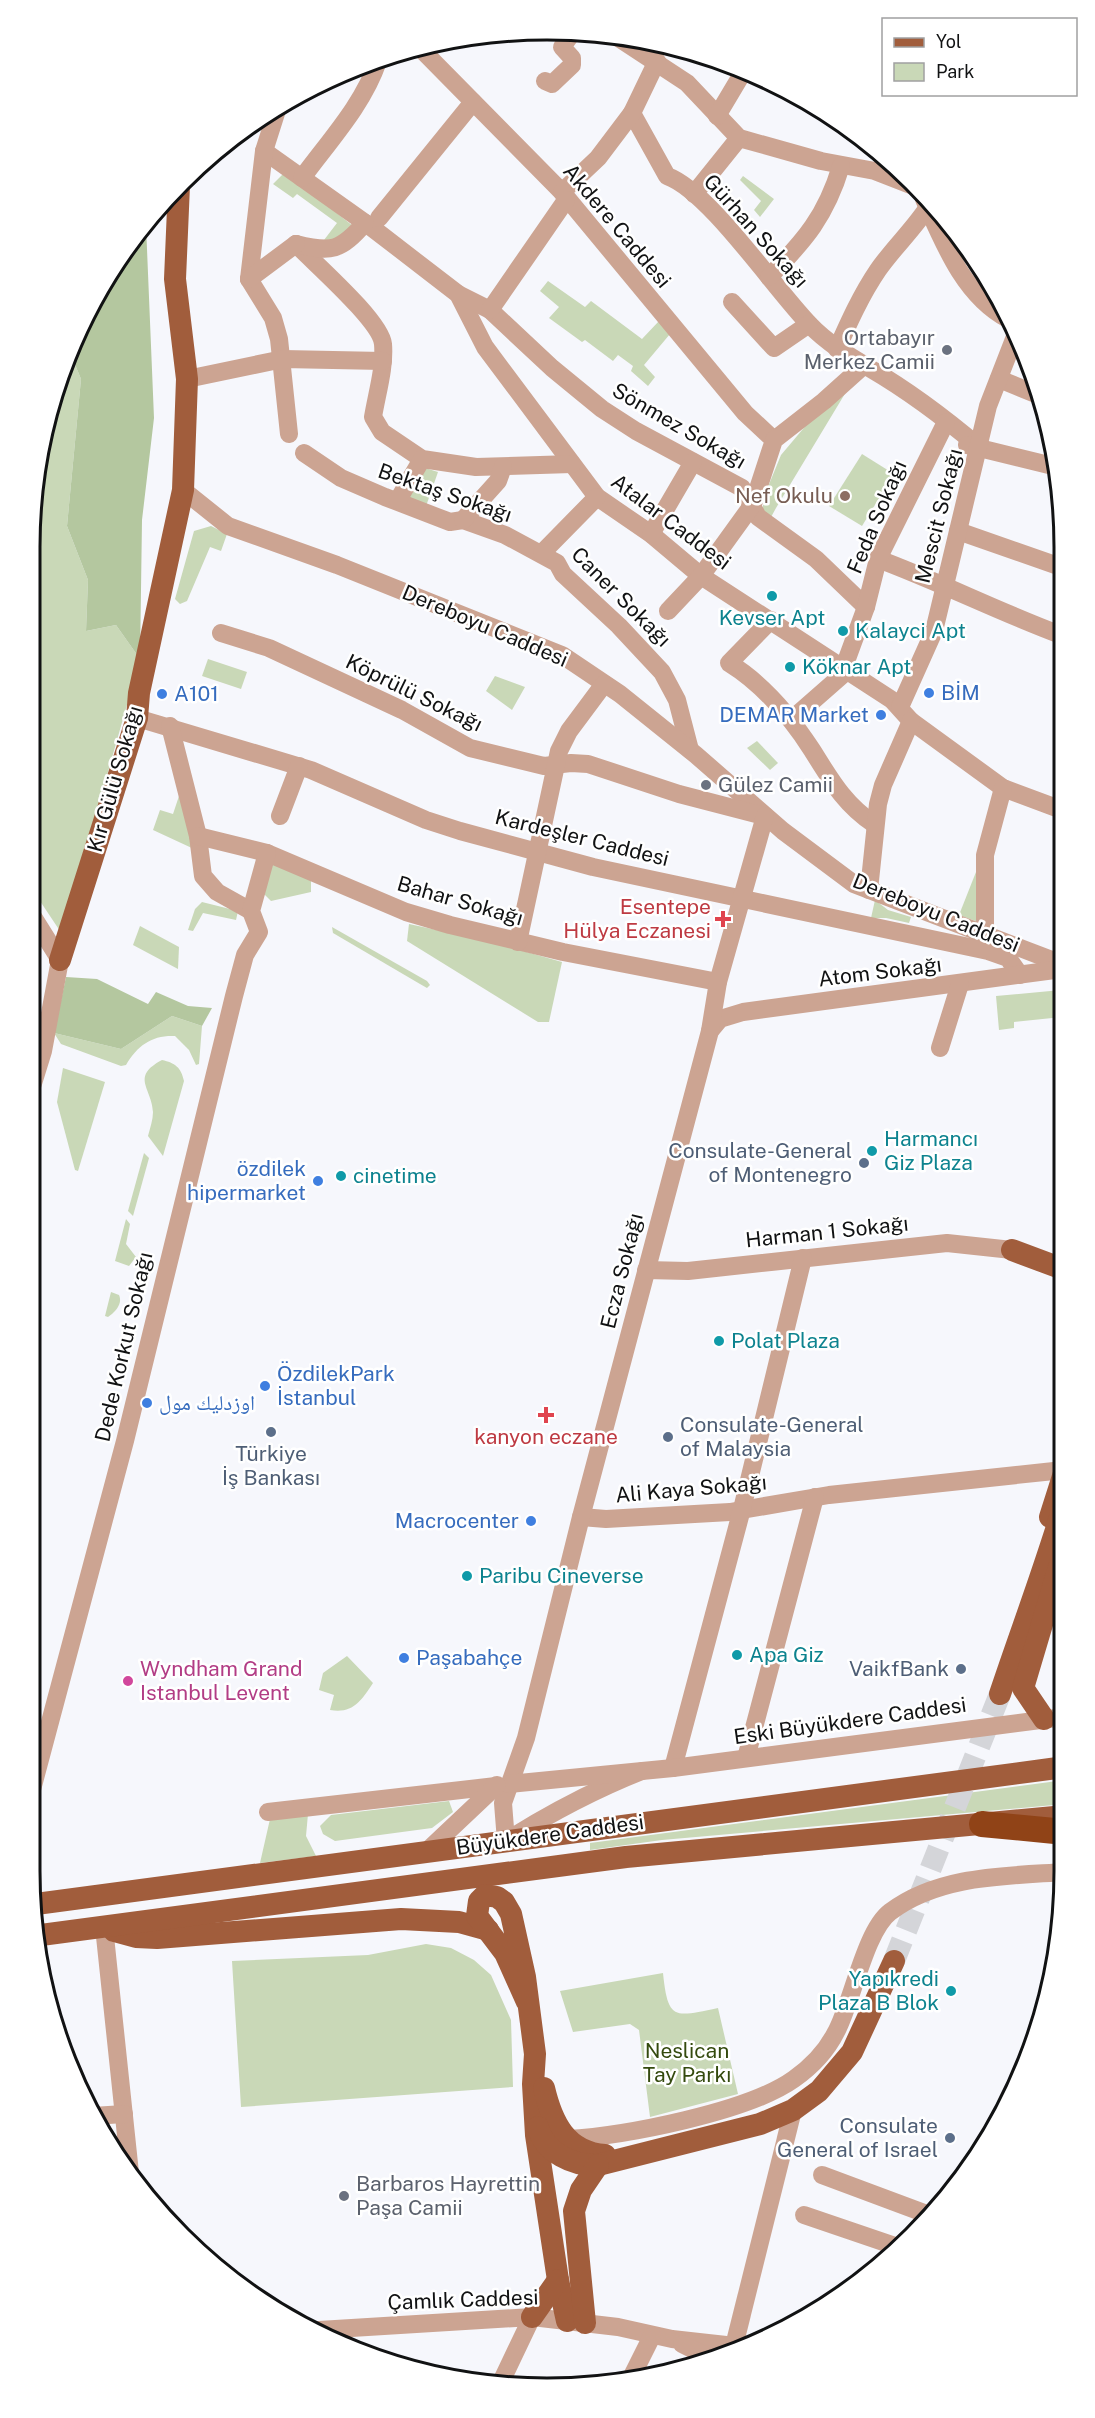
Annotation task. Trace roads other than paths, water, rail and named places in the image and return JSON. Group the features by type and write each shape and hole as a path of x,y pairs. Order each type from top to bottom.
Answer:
{"highway":[{"path":"982,1824 1054,1831"}],"main road":[{"path":"178,200 175,279 187,379 183,490"},
{"name":"Kır Gülü Sokağı","path":"60,960 137,718 139,693 183,490"},
{"path":"1012,1250 1054,1252"},
{"path":"1012,1250 1054,1266"},
{"path":"1028,1609 1035,1566 1054,1492"},
{"path":"1000,1694 1054,1538"},
{"path":"1054,1584 1023,1688 1054,1715"},
{"name":"Büyükdere Caddesi","path":"42,1903 1054,1768"},
{"name":"Büyükdere Caddesi","path":"45,1935 537,1868 1054,1817"},
{"path":"506,1841 537,1868 521,1884 511,1914"},
{"path":"527,2002 514,1970 489,1930 477,1916 479,1901 485,1895 497,1897 504,1902 511,1914 525,1977 535,2054 550,2112 557,2128 567,2139 599,2155 631,2155"},
{"path":"104,1927 136,1937 157,1938 401,1918 459,1922 489,1930"},
{"path":"536,2118 540,2134 559,2156 587,2165 598,2165 760,2124 793,2110 819,2091 852,2052 894,1961"},
{"path":"535,2054 533,2084 536,2135 558,2280 576,2322"},
{"path":"576,2322 574,2211 580,2190 598,2165"},
{"path":"532,2317 558,2280"}],"street":[{"path":"545,81 552,84 573,64 572,58 562,47 567,41"},
{"path":"490,310 564,196 598,158 632,113 652,52 687,82 739,138 774,150 841,166 883,173 894,178"},
{"name":"Akdere Caddesi","path":"427,55 564,196 745,413 774,440"},
{"path":"302,178 355,107 374,71"},
{"path":"717,116 740,78"},
{"path":"249,279 296,244 328,251 350,240 372,220 473,102"},
{"name":"Gürhan Sokağı","path":"632,113 667,176 678,180 694,194 809,324 837,349 979,447 1047,465"},
{"path":"273,121 264,151 249,279 273,318 283,359 290,434"},
{"path":"694,194 739,138"},
{"name":"Atalar Caddesi","path":"264,151 302,178 372,220 458,294 485,347 597,497 651,534 701,576 846,669 1003,788 1054,807"},
{"path":"769,277 809,233 824,212 841,166"},
{"path":"837,349 859,300 878,271 918,224 925,208"},
{"path":"951,241 961,256 976,294 994,308"},
{"path":"296,244 367,315 383,341 383,361 373,417 375,424 382,432 422,459 449,465 503,467 572,464"},
{"name":"Sönmez Sokağı","path":"458,294 490,310 552,368 602,409 742,488 753,504 758,517 816,560 866,607"},
{"path":"732,302 774,348 809,324"},
{"name":"Mescit Sokağı","path":"869,890 874,824 883,785 934,631 988,406 1012,344"},
{"path":"187,379 283,359 383,361"},
{"path":"668,611 701,576 753,504 774,440 824,401 863,366"},
{"path":"999,379 1030,392"},
{"name":"Feda Sokağı","path":"846,669 866,607 878,559 944,425"},
{"name":"Bektaş Sokağı","path":"304,453 341,478 450,522 463,520 505,535 542,554"},
{"path":"398,500 422,459"},
{"path":"651,534 693,462"},
{"path":"463,520 498,482 503,467"},
{"name":"Dereboyu Caddesi","path":"183,490 228,526 288,546 489,624 562,655 690,750 765,816 854,884 1054,961"},
{"name":"Caner Sokağı","path":"597,497 542,554 557,563 563,574 619,626 662,672 677,700 690,750"},
{"path":"958,531 1054,565"},
{"path":"878,559 945,584 1012,617 1054,632"},
{"path":"771,620 729,663 759,687 791,720 839,795 874,824"},
{"name":"Köprülü Sokağı","path":"221,633 279,652 402,710 470,748 544,766 588,765 679,794 765,816"},
{"path":"791,720 846,669"},
{"path":"518,942 560,751 569,731 604,684"},
{"name":"Kardeşler Caddesi","path":"137,718 299,766 426,820 593,867 988,951 1008,958 1020,975"},
{"path":"170,726 198,836 203,876 217,892 251,911"},
{"path":"280,816 299,766"},
{"path":"985,934 985,855 1003,788"},
{"name":"Ecza Sokağı","path":"506,1841 503,1785 526,1738 581,1518 710,1031 718,982 765,816"},
{"name":"Bahar Sokağı","path":"198,836 267,853 406,912 518,942 718,982"},
{"name":"Dede Korkut Sokağı","path":"40,1760 125,1441 244,955 259,932 251,911 267,853"},
{"path":"40,928 60,960 40,1061"},
{"name":"Atom Sokağı","path":"710,1031 720,1019 743,1012 1054,970"},
{"path":"940,1048 960,984"},
{"name":"Harman 1 Sokağı","path":"646,1270 688,1271 947,1243 1012,1250"},
{"path":"673,1768 742,1509 803,1258"},
{"name":"Ali Kaya Sokağı","path":"581,1518 606,1519 742,1509 815,1497 1054,1473"},
{"path":"746,1758 815,1497"},
{"name":"Eski Büyükdere Caddesi","path":"268,1812 673,1768 1054,1719"},
{"path":"506,1841 556,1811 642,1771"},
{"path":"426,1852 458,1818 503,1785"},
{"path":"567,2139 636,2130 718,2110 769,2093 794,2079 819,2058 836,2032 874,1934 888,1914 913,1897 944,1884 1054,1873"},
{"path":"104,1927 128,2155"},
{"path":"740,2340 793,2110"},
{"path":"104,2115 124,2114"},
{"path":"822,2175 922,2212"},
{"path":"804,2215 890,2244"},
{"path":"504,2375 532,2317"},
{"name":"Çamlık Caddesi","path":"332,2329 532,2317 576,2322 672,2339 727,2345"},
{"path":"635,2370 652,2336"},
{"path":"672,2339 701,2354"}],"tunnel":[{"path":"894,1961 1000,1694"}],"place":[{"name":"Ortabayır Merkez Camii","path":"947,350"},
{"name":"Nef Okulu","path":"845,496"},
{"name":"Kevser Apt","path":"772,596"},
{"name":"Kalayci Apt","path":"843,631"},
{"name":"Köknar Apt","path":"790,667"},
{"name":"BİM","path":"929,693"},
{"name":"A101","path":"162,694"},
{"name":"DEMAR Market","path":"881,715"},
{"name":"Gülez Camii","path":"706,785"},
{"name":"Esentepe Hülya Eczanesi","path":"723,919"},
{"name":"Harmancı Giz Plaza","path":"872,1151"},
{"name":"Consulate-General of Montenegro","path":"864,1163"},
{"name":"cinetime","path":"341,1176"},
{"name":"özdilek hipermarket","path":"318,1181"},
{"name":"Polat Plaza","path":"719,1341"},
{"name":"ÖzdilekPark İstanbul","path":"265,1386"},
{"name":"اوزدليك مول","path":"147,1403"},
{"name":"kanyon eczane","path":"546,1415"},
{"name":"Türkiye İş Bankası","path":"271,1432"},
{"name":"Consulate-General of Malaysia","path":"668,1437"},
{"name":"Macrocenter","path":"531,1521"},
{"name":"Paribu Cineverse","path":"467,1576"},
{"name":"Apa Giz","path":"737,1655"},
{"name":"Paşabahçe","path":"404,1658"},
{"name":"VaikfBank","path":"961,1669"},
{"name":"Wyndham Grand Istanbul Levent","path":"128,1681"},
{"name":"Yapıkredi Plaza B Blok","path":"951,1991"},
{"name":"Consulate General of Israel","path":"950,2138"},
{"name":"Barbaros Hayrettin Paşa Camii","path":"344,2196"}],"park label":[{"name":"Neslican Tay Parkı","path":"687,2063"}]}
